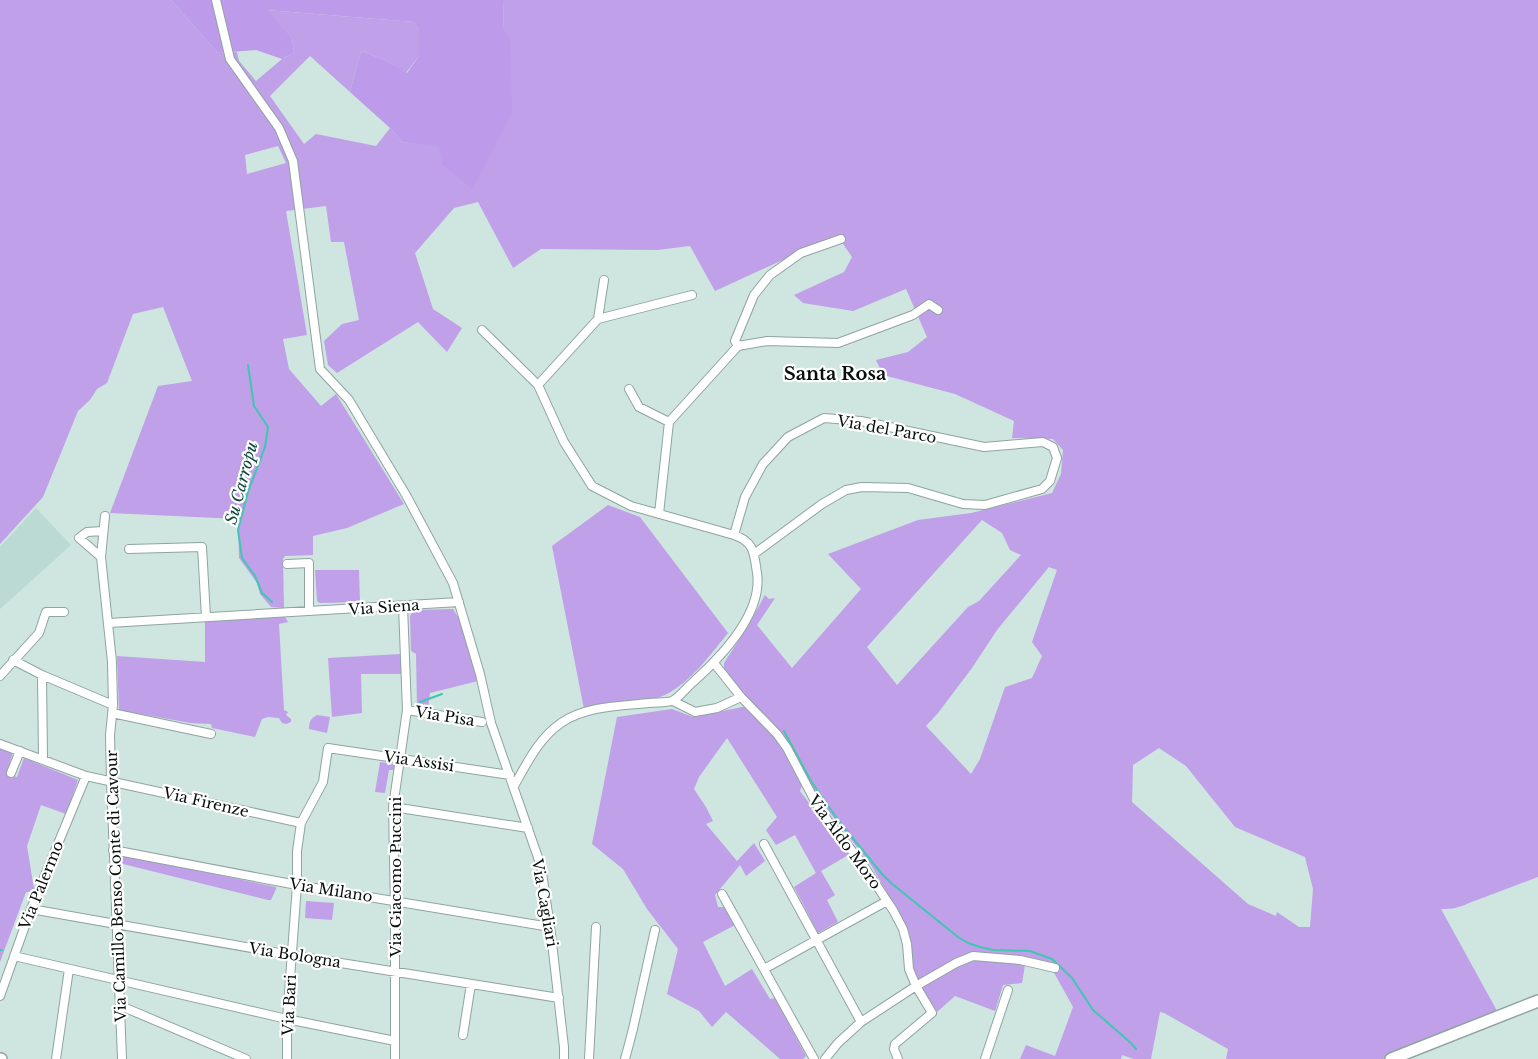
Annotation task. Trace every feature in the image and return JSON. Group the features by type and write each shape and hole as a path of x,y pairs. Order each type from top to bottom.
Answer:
{"street":[{"name":"Via Cagliari","path":"216,0 230,59 280,128 293,161 320,369 349,400 359,416 406,495 453,583 480,674 486,723 510,775 541,866 559,998 564,1059"},
{"path":"738,346 735,341 754,295 770,275 801,253 841,239"},
{"path":"598,319 604,280"},
{"path":"538,385 598,319 692,295"},
{"path":"658,514 669,422 738,346 767,341 838,343 912,315 929,304 938,310"},
{"path":"482,330 538,385 564,442 592,486 631,506 746,540 754,554 758,590 756,600 740,629 714,663 673,700 582,712 563,721 546,734 514,786"},
{"path":"629,389 638,407 669,422"},
{"name":"Via del Parco","path":"734,535 746,498 763,464 788,438 824,418 861,421 984,447 1043,442 1053,447 1057,458 1050,481 1042,489 985,504 963,504 908,488 862,486 846,490 822,504 754,554"},
{"name":"Via Camillo Benso Conte di Cavour","path":"105,516 102,557 112,662 111,781 122,1059"},
{"path":"102,557 79,538 87,532 104,531"},
{"path":"129,549 202,547 206,617"},
{"path":"287,564 308,563 309,611"},
{"name":"Via Siena","path":"109,623 459,602"},
{"name":"Via Giacomo Puccini","path":"395,1059 393,807 407,710 403,606"},
{"path":"0,676 39,633 46,612 64,612"},
{"path":"13,660 113,709 211,734"},
{"name":"Via Aldo Moro","path":"714,663 742,697 778,734 828,822 861,862 887,900 903,928 907,944 909,969 916,986 932,1013 895,1044 894,1049 898,1059"},
{"path":"42,675 42,760"},
{"path":"673,700 695,712 717,708 742,697"},
{"name":"Via Pisa","path":"407,710 486,723"},
{"name":"Via Firenze","path":"0,744 86,776 301,823"},
{"name":"Via Assisi","path":"328,748 510,775"},
{"name":"Via Bari","path":"287,1059 287,1019 297,885 297,851 301,823 323,782 328,748"},
{"path":"11,773 20,751"},
{"name":"Via Palermo","path":"0,996 31,909 86,776"},
{"path":"393,807 528,828"},
{"path":"764,844 861,1022"},
{"name":"Via Milano","path":"113,850 297,885 550,926"},
{"path":"722,894 814,1059"},
{"path":"764,968 887,900"},
{"name":"Via Bologna","path":"31,909 291,955 559,998"},
{"path":"589,1059 596,927"},
{"path":"624,1059 656,930"},
{"path":"14,956 287,1019 395,1041"},
{"path":"825,1059 838,1043 861,1022 916,986 956,963 973,956 1020,960 1055,968"},
{"path":"56,1059 69,969"},
{"path":"463,1035 471,984"},
{"path":"985,1059 1008,990"},
{"path":"1391,1059 1538,1001"},
{"path":"121,1006 246,1059"}],"shaded area":[{"path":"0,0 171,0 218,53 237,52 239,61 256,81 282,59 294,52 292,38 266,10 414,22 419,29 419,56 406,73 385,60 361,51 350,92 310,56 270,96 304,144 316,134 376,146 390,128 402,142 439,146 503,29 504,0 1538,0 1538,877 1462,906 1441,909 1496,1009 1496,1013 1391,1054 1383,1059 1226,1059 1228,1049 1160,1012 1151,1059 1134,1059 1122,1055 1121,1059 1020,1059 1026,1045 1055,1056 1073,1007 1052,969 1026,959 1022,983 1003,985 995,1011 955,996 937,1012 912,972 909,932 871,865 819,799 780,731 728,677 724,671 724,663 765,595 769,599 775,598 757,625 792,668 861,589 828,554 918,520 971,513 1052,493 1061,474 1063,450 1053,439 1012,438 1014,421 955,394 883,375 876,360 908,352 927,337 906,289 853,311 803,303 794,295 844,272 852,257 837,235 715,291 690,246 657,250 541,249 513,268 478,202 454,208 415,253 433,309 462,328 447,352 418,322 337,373 328,365 324,341 342,324 359,320 344,242 331,242 326,206 286,211 307,335 283,339 289,369 321,406 336,394 404,504 347,528 313,536 313,555 285,556 283,559 284,608 271,607 260,594 257,583 239,558 238,519 110,513 158,386 192,381 163,307 133,314 107,383 97,389 90,400 78,411 43,497 0,544","holes":["278,146 286,163 247,174 245,155","982,520 1002,533 1010,550 1021,555 979,601 968,607 897,685 867,647","1049,567 1057,570 1032,642 1042,656 1032,678 1005,687 980,759 971,774 926,726 972,668 997,630","1159,748 1186,766 1235,827 1305,857 1313,889 1310,927 1299,927 1277,912 1276,916 1248,904 1132,802 1133,765"]},
{"path":"171,0 504,0 503,29 510,38 512,113 472,189 442,164 439,147 402,142 390,128 350,92 361,51 385,60 407,73 419,56 419,29 414,22 267,10 292,38 294,52 282,59 256,50 218,53"},
{"path":"608,505 640,517 728,633 692,675 665,695 637,703 584,709 552,546"},
{"path":"36,508 71,545 0,609 0,547"},
{"path":"315,570 359,570 360,602 320,603 317,601"},
{"path":"453,609 458,617 460,617 478,681 430,693 428,708 417,706 416,654 411,651 410,616 414,610"},
{"path":"285,617 288,622 279,624 284,710 288,712 286,715 291,719 291,722 282,723 279,718 268,717 262,719 255,737 212,728 211,724 190,723 119,710 117,656 205,662 205,621"},
{"path":"401,654 402,674 361,674 362,713 332,717 328,658"},
{"path":"747,706 776,737 802,786 800,791 812,807 811,809 844,851 850,854 821,871 835,895 827,900 838,922 818,933 794,887 816,873 795,835 776,845 766,830 777,817 727,738 699,777 694,789 713,821 706,824 737,861 754,843 765,861 746,876 740,865 715,895 718,907 724,907 735,925 703,942 725,986 752,969 770,999 775,998 806,1056 803,1059 780,1059 726,1012 712,1027 699,1011 667,994 678,949 647,909 623,869 592,844 617,717 672,709 693,717"},
{"path":"317,715 330,717 327,733 309,729 311,720"},
{"path":"0,748 13,753 6,774 17,777 24,758 78,780 66,814 41,805 27,846 34,889 26,892 0,962"},
{"path":"380,762 395,764 394,770 389,770 385,793 375,792"},
{"path":"119,854 276,887 276,889 271,900 268,900 119,863"},
{"path":"306,901 334,903 332,920 305,918"}],"waterway":[{"name":"Su Carropu","path":"248,365 254,406 268,427 265,447 248,492 238,530 242,558 255,576 262,593 272,602"},
{"path":"420,702 442,694"},
{"path":"784,731 811,781 838,820 891,883 968,943 993,950 1030,951 1052,959 1072,978 1093,1010 1136,1049"}],"district":[{"name":"Santa Rosa","path":"835,374"}]}
